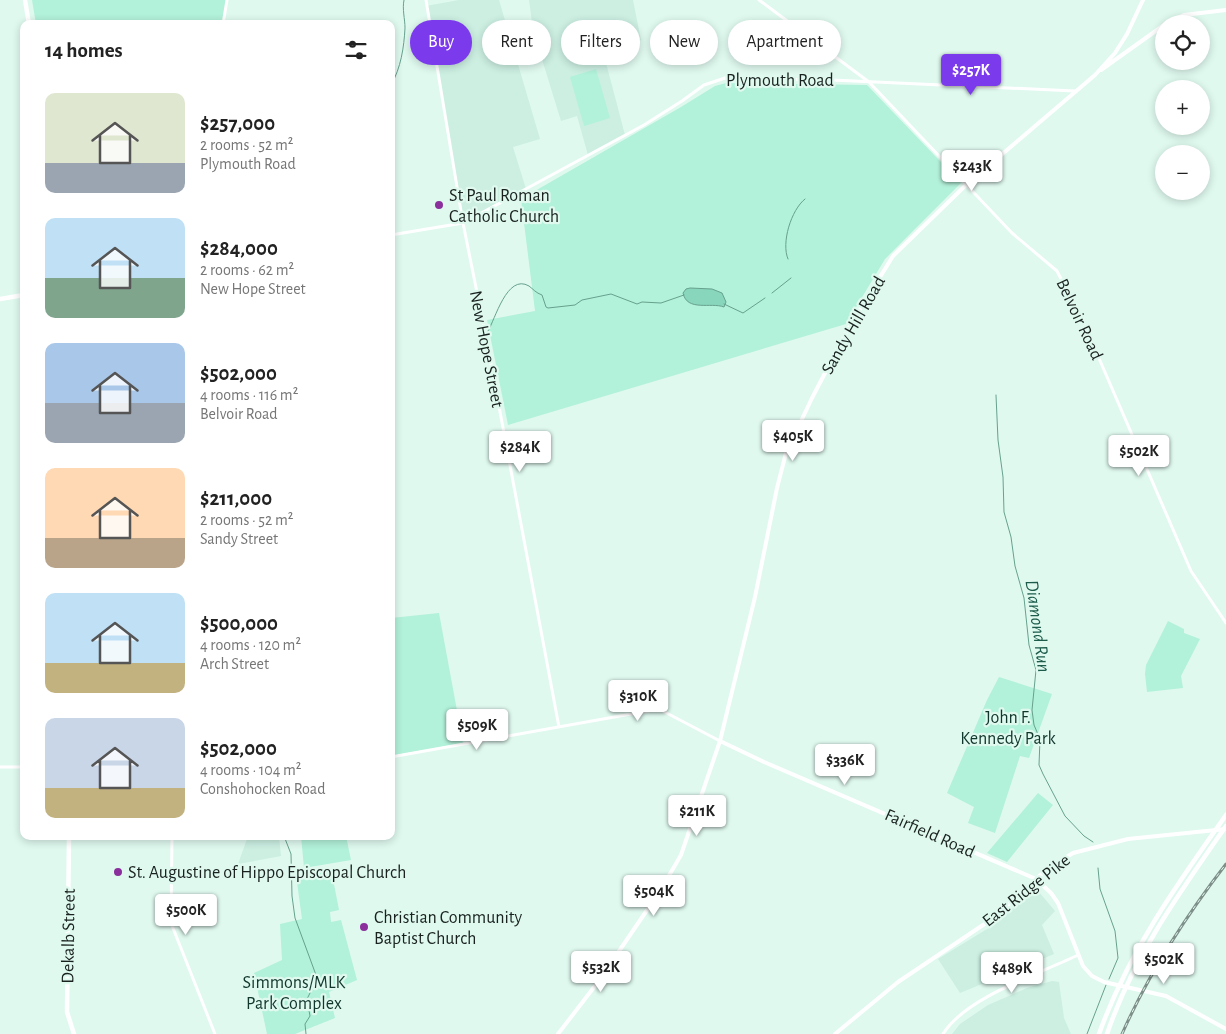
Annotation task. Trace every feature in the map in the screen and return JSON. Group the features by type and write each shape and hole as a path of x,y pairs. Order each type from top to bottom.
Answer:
{"highway":[{"path":"25,0 28,20"},
{"path":"0,299 20,296"},
{"path":"1099,1034 1135,952 1159,912 1226,815"},
{"path":"1107,1034 1122,995 1160,923 1226,827"},
{"name":"Dekalb Street","path":"69,840 67,1012 74,1034"}],"main road":[{"name":"Sandy Hill Road","path":"558,1034 583,1003 660,891 681,855 720,741 755,597 786,453 848,329 893,256 967,184 1094,75 1115,53 1127,34 1143,0"},
{"path":"1191,15 1226,10"},
{"path":"1094,75 1155,31"},
{"name":"Fairfield Road","path":"720,741 764,762 1036,879"},
{"name":"East Ridge Pike","path":"835,1034 898,982 992,919 1058,860 1072,853 1128,838 1226,827"},
{"path":"1036,879 1051,893 1058,903 1078,955 1086,970 1096,978 1104,982 1166,996 1226,1029"}],"street":[{"path":"224,20 227,0"},
{"name":"New Hope Street","path":"426,0 463,223 559,727"},
{"name":"Belvoir Road","path":"759,0 869,82 1012,233 1057,271 1085,326 1191,571 1226,623"},
{"name":"Plymouth Road","path":"395,234 463,223 644,124 704,85 732,77 1075,91"},
{"name":"Fairfield Road","path":"395,756 659,710 720,741"},
{"path":"0,767 20,767"},
{"path":"172,840 171,923 214,1034"},
{"path":"943,1034 960,1015 989,996 1078,955"}],"shaded area":[{"path":"459,0 499,0 505,20 482,20 482,65 518,65 540,139 513,147 526,189 463,223 436,65 472,65 472,20 428,20 426,6"},
{"path":"529,0 633,0 637,20 561,20 561,65 607,65 625,135 588,155 577,116 561,121 544,65 551,65 551,20 532,20"},
{"path":"686,289 712,289 722,293 726,302 724,307 689,302 685,299 683,293"},
{"path":"247,840 279,840 281,856 238,864"},
{"path":"1031,892 1039,892 1055,911 1042,925 1054,954 960,993 938,959 992,926"},
{"path":"1052,981 1059,982 1064,1018 1071,1034 952,1034 960,1024 988,1005 1027,988"}],"green space":[{"path":"32,0 227,0 224,20 35,20"},
{"path":"596,69 610,118 584,126 570,77"},
{"path":"726,83 867,85 961,183 885,259 846,324 508,425 487,320 535,311 521,199 715,86"},
{"path":"439,613 463,743 395,755 395,618"},
{"path":"1168,621 1184,629 1184,633 1200,639 1181,676 1183,688 1147,692 1146,665"},
{"name":"John F. Kennedy Park","path":"999,677 1052,694 1029,758 1020,756 995,833 968,823 974,807 947,793 987,700"},
{"path":"1038,793 1053,805 1007,862 987,853"},
{"path":"301,840 347,840 351,860 304,868"},
{"name":"Simmons/MLK Park Complex","path":"331,869 339,910 330,912 331,922 341,920 357,980 329,992 335,1018 295,1034 267,1034 254,973 282,960 280,924 302,919 296,875"}],"waterway":[{"path":"395,76 403,50 405,28 404,0"},
{"path":"788,259 786,244 789,227 795,211 805,199"},
{"path":"772,293 791,278"},
{"path":"488,331 498,308 508,292 514,286 521,284 529,286 542,295 548,308 575,305 582,300 611,294 637,304 642,302 661,303 684,295"},
{"path":"724,304 743,313 765,298"},
{"name":"Diamond Run","path":"996,395 1004,512 1011,537 1015,566 1024,598 1029,645 1036,670 1032,710 1034,725 1040,739 1039,765 1065,816 1084,836 1093,842"},
{"path":"286,840 291,854 292,896 295,918 316,975 316,981 307,999 310,1016 305,1024 306,1034"},
{"name":"Diamond Run","path":"1098,868 1100,889 1115,931 1118,958 1109,979"},
{"name":"Diamond Run","path":"1087,1034 1106,985"}],"railway":[{"path":"1122,1034 1156,967 1197,904 1226,864"}],"place":[{"name":"St Paul Roman Catholic Church","path":"439,205"},
{"name":"St. Augustine of Hippo Episcopal Church","path":"118,872"},
{"name":"Christian Community Baptist Church","path":"364,927"}]}
